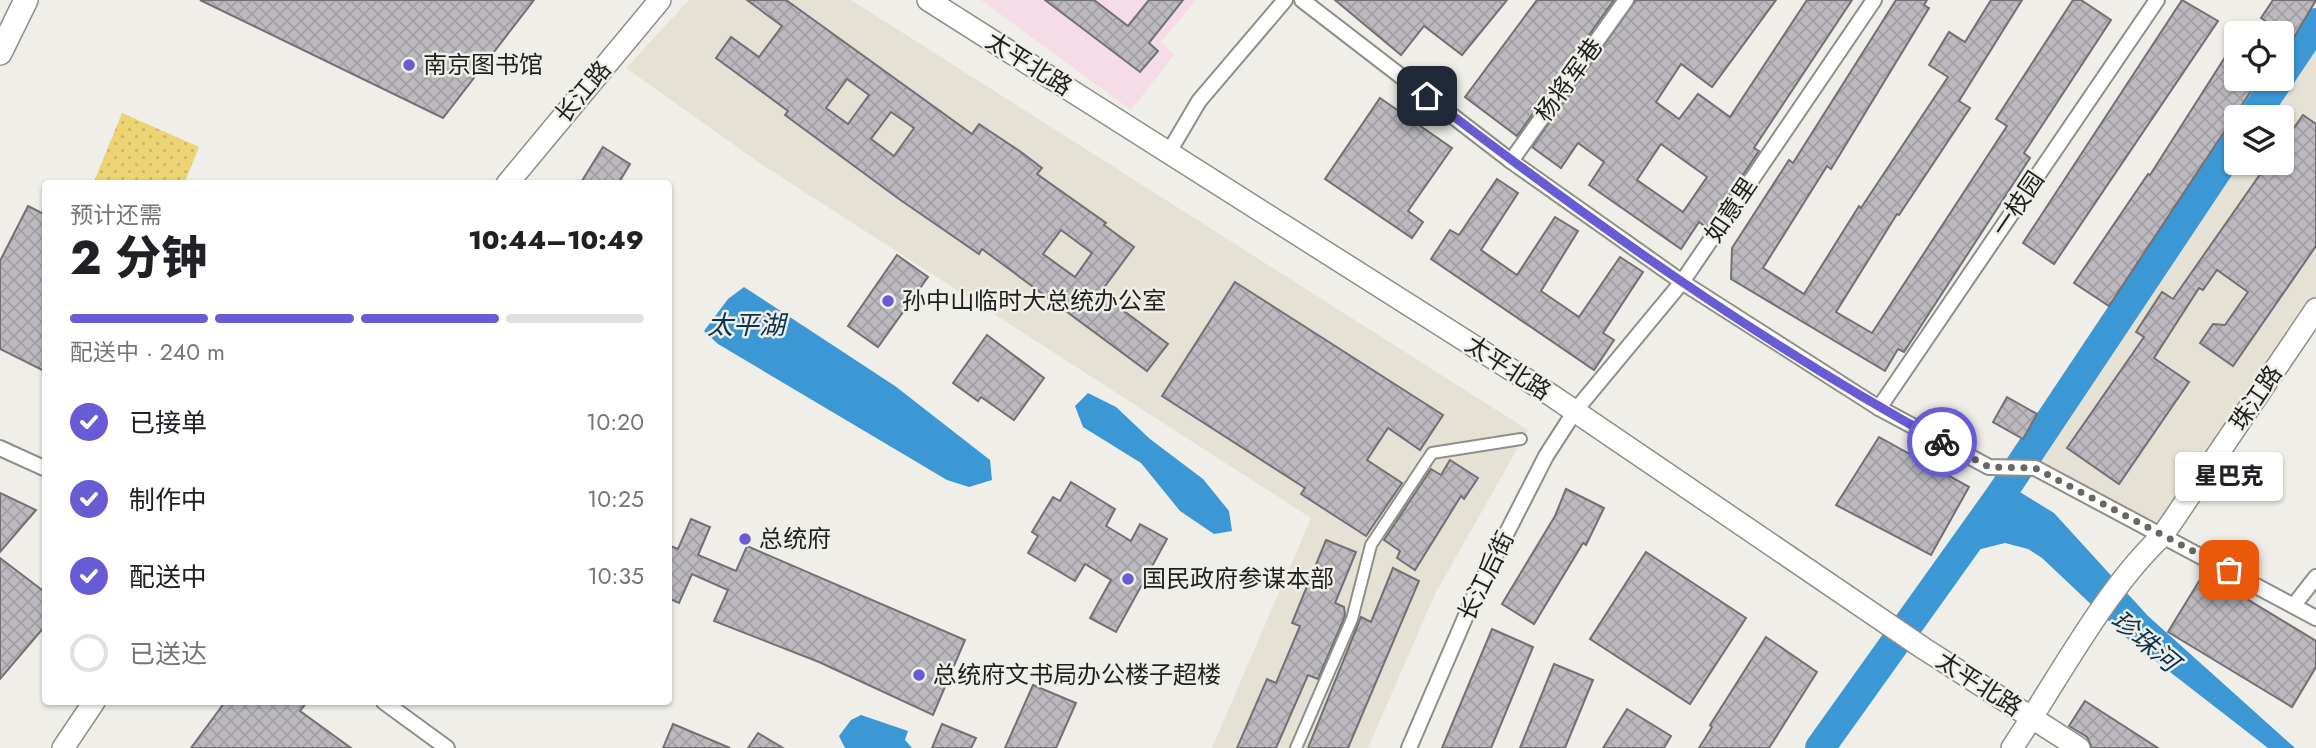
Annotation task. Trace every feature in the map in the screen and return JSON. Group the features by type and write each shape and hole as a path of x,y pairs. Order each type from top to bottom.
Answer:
{"main road":[{"path":"0,53 26,0"},
{"name":"长江路","path":"510,180 660,0"},
{"name":"太平北路","path":"928,0 1575,411 1923,648 2079,748"},
{"name":"珠江路","path":"2032,718 2080,643 2144,554 2163,536 2316,309"},
{"path":"63,748 91,705"},
{"path":"2012,748 2032,718"}],"street":[{"path":"1169,152 1199,101 1284,0"},
{"path":"1302,0 1511,161 1682,282 1879,408 1989,467 2035,468 2316,618"},
{"name":"杨将军巷","path":"1511,161 1626,0"},
{"name":"如意里","path":"1575,411 1682,282 1874,0"},
{"name":"一枝园","path":"1879,408 2157,0"},
{"name":"长江后街","path":"1409,748 1474,597 1546,456 1575,411"},
{"path":"1296,748 1352,619 1371,545 1432,453 1521,439"},
{"path":"0,448 42,467"},
{"path":"2294,605 2316,577"},
{"path":"388,705 447,748"}],"shaded area":[{"path":"689,0 851,0 1528,430 1435,594 1368,748 1212,748 1311,518 761,164 626,68"},
{"path":"981,0 1196,0 1161,42 1174,55 1131,110"},
{"path":"2316,41 2316,310 2163,535 2035,468 2227,175 2294,175 2294,105 2274,105 2283,91 2294,91 2294,74"},
{"path":"122,113 199,147 186,180 95,180"}],"water":[{"name":"太平湖","path":"744,287 895,386 990,460 992,480 969,487 947,480 718,344 704,331 728,299"},
{"path":"1088,393 1116,407 1150,439 1203,479 1229,511 1232,531 1214,534 1180,511 1141,463 1083,427 1075,406"},
{"name":"珍珠河","path":"2020,492 2054,513 2148,616 2295,748 2268,748 2130,641 2042,558 2028,549 2005,543 1977,550"},
{"path":"861,715 908,731 905,740 912,748 845,748 839,736 851,720"}],"building":[{"name":"南京图书馆","path":"200,0 534,0 443,118"},
{"path":"747,0 786,0 972,134 979,124 1021,152 1042,168 1037,174 1106,223 1104,225 1134,247 1100,293 1168,344 1147,371 982,249 979,254 899,199 785,115 788,111 716,58 731,37 759,57 782,26","holes":["847,79 869,95 848,124 826,108","891,112 914,128 894,156 871,139","1061,230 1092,253 1075,277 1043,254"]},
{"path":"1045,0 1094,0 1128,26 1149,0 1183,0 1149,43 1158,51 1140,72"},
{"path":"1335,0 1507,0 1462,55 1424,26 1401,55"},
{"path":"1537,0 1614,0 1517,136 1465,97"},
{"path":"1636,0 1776,0 1712,87 1681,64 1656,102 1679,119 1698,94 1730,117 1807,0 1852,0 1754,148 1759,151 1707,228 1699,222 1681,249 1589,185 1604,162 1578,143 1561,168 1532,147","holes":["1661,144 1707,177 1683,212 1637,180"]},
{"path":"1896,0 1927,0 1924,5 1929,8 1831,169 1827,166 1763,268 1804,294 1859,206 1861,208 1948,77 1929,65 1949,32 1965,42 1991,0 2022,0 1959,101 1970,108 1899,215 1897,214 1836,312 1872,333 2007,126 1996,119 2073,0 2081,0 2111,20 2024,153 2030,158 1904,352 1898,349 1885,371 1731,279 1732,248 1789,160 1793,163"},
{"path":"2182,0 2218,21 2054,264 2023,243"},
{"path":"2273,0 2316,0 2294,37 2294,21 2266,21 2261,18"},
{"path":"2224,59 2224,91 2251,91 2242,105 2224,105 2224,132 2109,306 2074,283 2148,174 2150,175"},
{"path":"1380,98 1452,148 1408,211 1423,222 1412,238 1325,179"},
{"path":"2303,115 2316,124 2316,246 2233,366 2200,343 2213,324 2225,325 2248,292 2217,270 2203,290 2199,288 2154,358 2189,382 2119,484 2067,448 2144,337 2136,332 2162,292 2173,299 2260,175 2294,175 2294,128"},
{"path":"603,147 630,164 620,180 582,180"},
{"path":"1497,179 1518,193 1481,250 1517,275 1555,217 1578,231 1541,291 1579,317 1620,257 1643,272 1603,333 1614,340 1594,370 1431,259 1450,230 1459,235"},
{"path":"28,206 42,213 42,370 0,349 0,261"},
{"name":"孙中山临时大总统办公室","path":"897,255 928,277 878,347 848,326"},
{"path":"1235,282 1443,415 1420,450 1388,428 1367,460 1402,483 1366,536 1301,494 1305,488 1162,396"},
{"path":"987,335 1044,378 1014,420 981,397 978,401 953,383"},
{"path":"2007,397 2037,414 2023,439 1993,422"},
{"path":"1879,437 1969,487 1931,555 1836,505"},
{"path":"1450,460 1478,478 1464,499 1461,496 1415,570 1397,558 1400,551 1384,540 1431,469 1441,475"},
{"path":"1071,482 1115,509 1106,526 1131,541 1140,524 1167,539 1116,632 1090,618 1111,580 1085,564 1075,581 1028,553 1038,536 1032,532 1053,497 1060,501"},
{"path":"1566,489 1604,508 1586,545 1583,543 1534,624 1502,604 1555,516"},
{"path":"0,493 36,510 0,552"},
{"path":"691,519 710,527 698,555 736,571 747,546 965,640 933,715 819,662 714,621 728,590 692,574 679,603 672,600 672,547 678,549"},
{"path":"1326,540 1356,552 1335,603 1344,607 1345,616 1318,679 1308,675 1276,748 1237,748 1267,679 1276,683 1300,626 1292,623"},
{"path":"1646,552 1746,618 1690,704 1590,639"},
{"path":"0,558 42,590 42,630 0,679"},
{"path":"1393,568 1419,581 1348,748 1308,748 1361,617 1371,622"},
{"path":"2204,573 2316,641 2316,667 2292,707 2168,632"},
{"path":"1492,629 1533,647 1491,748 1442,748"},
{"path":"1766,637 1817,672 1769,748 1699,748 1712,727 1710,725"},
{"path":"1554,664 1593,680 1565,748 1520,748"},
{"path":"1033,685 1076,703 1056,748 1005,748"},
{"path":"2085,701 2158,748 2092,748 2087,737 2069,726"},
{"path":"223,705 305,705 300,711 351,748 191,748"},
{"path":"1627,709 1671,736 1664,748 1603,748"},
{"path":"673,724 730,748 663,748"},
{"path":"942,724 976,738 971,748 932,748"},
{"path":"758,733 783,748 748,748"}],"waterway":[{"path":"2294,56 2316,23"},
{"path":"2261,105 2271,91"},
{"path":"1820,748 2000,496 2224,160"}],"way so far":[{"path":"1942,442 1989,467 2035,468 2229,570"}],"place":[{"name":"南京图书馆","path":"409,65"},
{"name":"孙中山临时大总统办公室","path":"888,301"},
{"name":"总统府","path":"745,539"},
{"name":"星巴克","path":"2229,570"},
{"name":"国民政府参谋本部","path":"1128,579"},
{"name":"总统府文书局办公楼子超楼","path":"919,675"}],"route":[{"path":"1427,96 1511,161 1682,282 1879,408 1942,442"}]}
